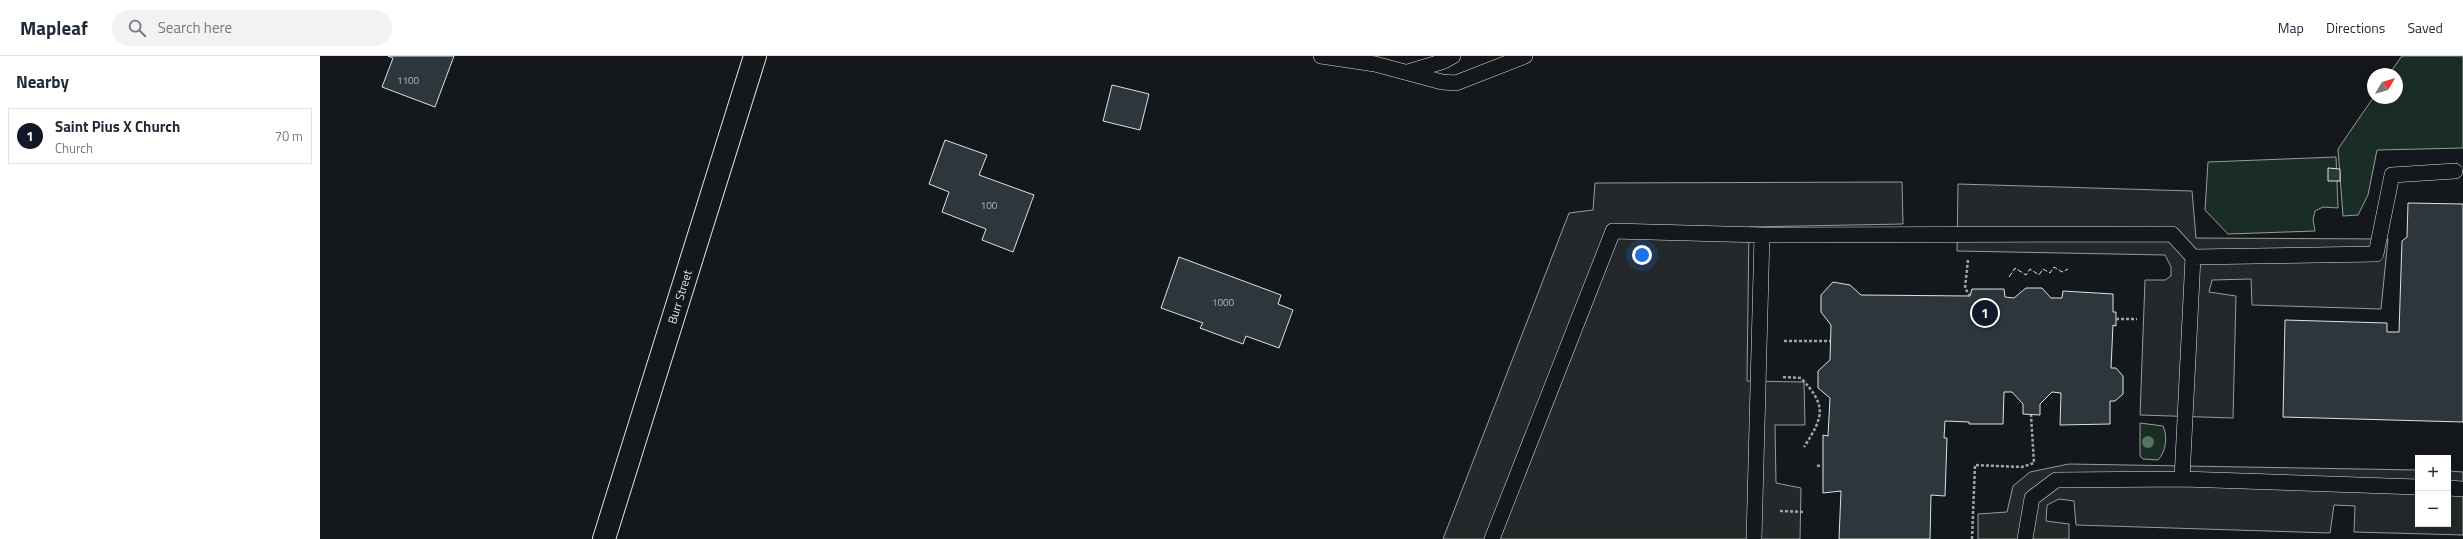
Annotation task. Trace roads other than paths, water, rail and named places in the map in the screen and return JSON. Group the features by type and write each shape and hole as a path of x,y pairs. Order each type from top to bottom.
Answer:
{"street":[{"name":"Burr Street","path":"604,539 755,56"}],"lane":[{"path":"1321,56 1408,72 1442,82 1456,82 1525,56"},
{"path":"1408,72 1444,61 1453,56"},
{"path":"2193,257 2376,254 2392,174 2455,170"},
{"path":"1492,539 1613,231 1762,235 2172,234 2193,257 2182,479"},
{"path":"1754,539 1762,235"},
{"path":"2025,539 2032,498 2056,480 2182,479 2415,487"},
{"path":"2451,488 2463,489"}],"place":[{"name":"Saint Pius X Church","path":"1985,313"}]}
